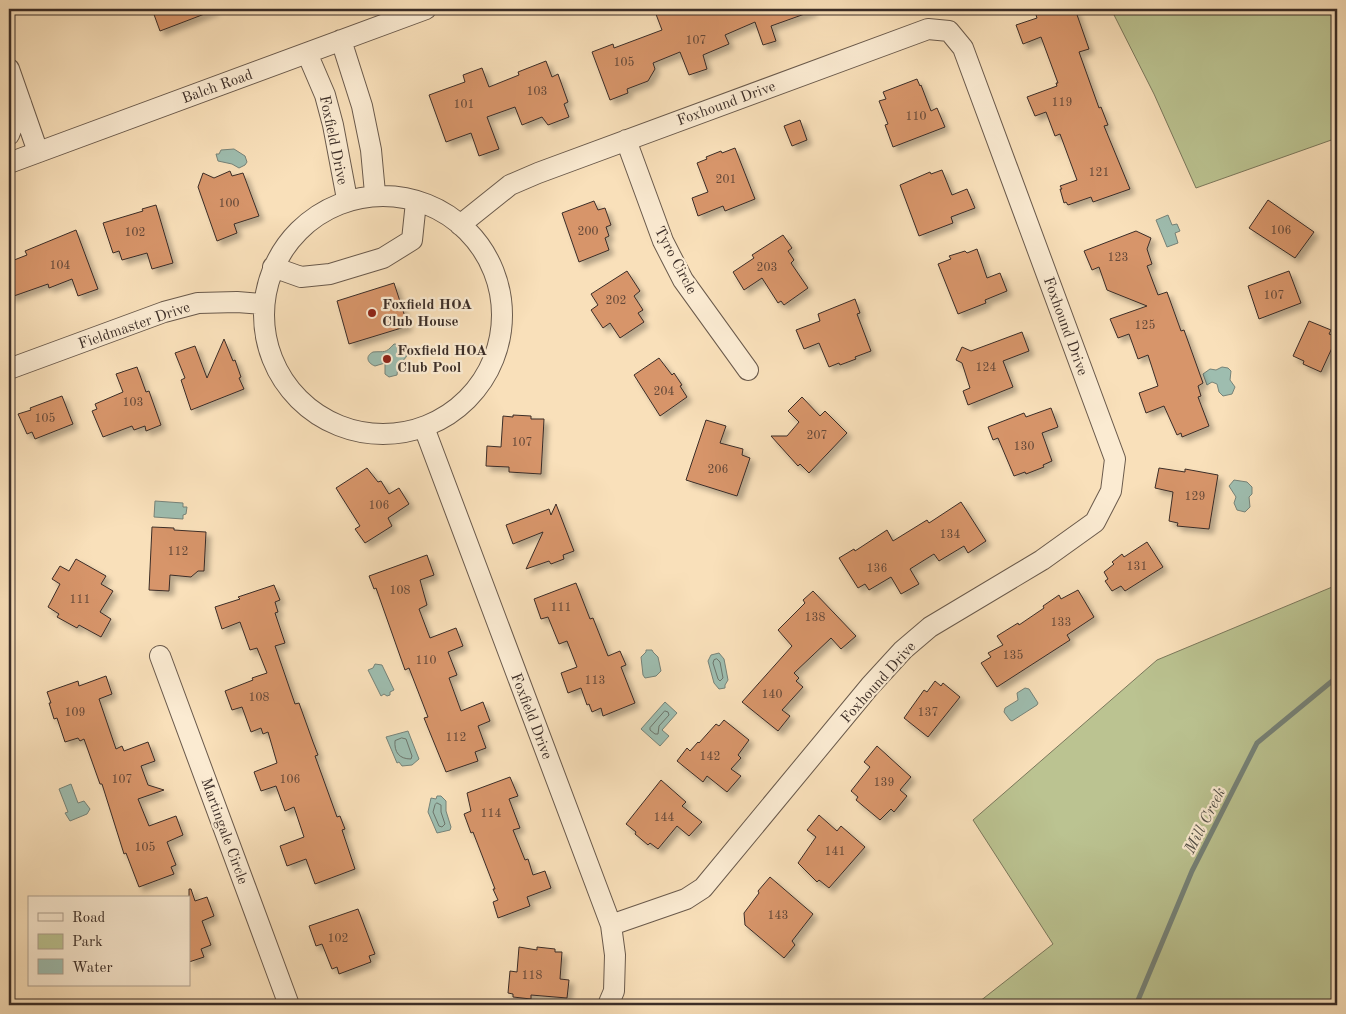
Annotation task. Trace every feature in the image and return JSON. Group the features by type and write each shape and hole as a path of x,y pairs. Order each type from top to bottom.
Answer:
{"street":[{"name":"Balch Road","path":"9,163 426,9"},
{"name":"Foxhound Drive","path":"460,225 510,185 626,140 928,29 949,31 963,48 1115,459 1111,491 1095,522 1042,560 930,627 903,650 870,686 703,888 686,899 611,925"},
{"name":"Foxfield Drive","path":"341,40 362,106 371,150 375,194"},
{"name":"Foxfield Drive","path":"307,54 326,95 347,199"},
{"path":"9,69 38,152"},
{"path":"9,135 21,104"},
{"name":"Tyro Circle","path":"626,140 663,241 683,280 748,370"},
{"path":"375,194 426,204 460,225 474,240 493,272 500,296 501,328 497,352 490,369 477,391 458,410 445,420 425,430 380,434 358,431 322,415 303,400 286,382 272,355 263,324 266,284 283,247 295,232 313,217 347,199 375,194"},
{"path":"274,267 301,277 330,274 383,258 412,240 416,202"},
{"name":"Fieldmaster Drive","path":"9,369 164,312 198,303 237,302 263,304"},
{"name":"Foxfield Drive","path":"425,430 611,925 615,955 614,991 608,1005"},
{"name":"Martingale Circle","path":"160,656 289,1005"}],"green space":[{"path":"1111,9 1337,9 1337,138 1196,188 1154,94"},
{"path":"1337,585 1337,1005 975,1005 1053,944 973,820 1157,660"}],"water":[{"path":"234,149 245,156 247,162 245,165 239,168 232,164 218,161 216,154 219,154 221,150"},
{"path":"1168,215 1172,225 1177,224 1180,231 1175,233 1178,243 1167,247 1156,220"},
{"name":"Foxfield HOA Club Pool","path":"394,344 403,345 408,349 408,352 398,366 397,375 389,377 385,374 385,363 375,366 370,363 368,357 373,352 387,351"},
{"path":"1222,367 1228,368 1231,371 1230,380 1235,387 1232,394 1223,396 1219,392 1217,384 1212,382 1207,385 1203,374 1210,369 1216,370"},
{"path":"1234,480 1247,482 1252,487 1252,494 1249,497 1250,507 1245,512 1237,510 1234,503 1236,497 1229,486"},
{"path":"155,501 183,503 183,507 187,507 186,514 183,515 183,519 154,517"},
{"path":"646,650 652,650 658,657 661,671 656,676 645,678 641,657"},
{"path":"719,653 724,659 728,680 725,688 719,689 714,683 708,661 711,655"},
{"path":"375,664 382,665 394,690 390,692 390,695 384,694 381,696 368,670 373,668"},
{"path":"1025,688 1029,689 1038,703 1012,721 1004,712 1005,708 1018,700 1017,693"},
{"path":"665,702 677,713 662,730 669,736 660,746 641,729"},
{"path":"408,731 419,759 412,765 402,766 399,762 397,763 386,737"},
{"path":"71,784 78,803 84,801 90,809 87,814 70,821 65,813 68,812 59,789"},
{"path":"437,796 441,796 446,801 446,811 451,827 450,830 437,833 428,812 431,798 436,799"}],"building":[{"path":"152,9 214,9 215,10 160,31"},
{"path":"654,9 812,9 813,11 771,26 776,41 763,45 755,22 725,35 729,44 703,55 707,69 689,75 680,52 653,63 655,69 648,81 627,89 628,93 610,100 592,52 613,44 614,48 662,30"},
{"path":"1034,9 1075,9 1089,49 1079,52 1099,108 1101,107 1108,125 1104,126 1130,189 1093,202 1091,197 1068,205 1066,202 1064,203 1060,186 1077,180 1060,134 1055,136 1046,112 1035,116 1027,97 1057,86 1056,83 1058,83 1041,37 1023,44 1016,25 1037,18"},
{"path":"546,61 552,77 558,74 568,102 564,104 569,117 548,125 542,117 522,125 515,107 487,117 499,149 479,156 471,133 446,142 429,95 465,82 463,75 482,68 489,87 519,75 518,72"},
{"path":"917,79 931,111 937,108 945,127 893,147 885,125 888,124 879,101 886,99 883,92"},
{"path":"800,120 807,140 792,146 784,126"},
{"path":"735,148 755,199 725,211 723,206 698,216 692,198 708,192 697,163 721,151 722,153"},
{"path":"942,170 952,195 967,189 975,208 951,217 953,223 919,236 900,185 930,172 931,174"},
{"path":"230,171 232,176 243,173 259,216 234,224 237,233 217,241 198,187 203,173 214,178"},
{"path":"1268,200 1314,232 1295,258 1249,228"},
{"path":"594,201 598,210 605,208 611,225 606,227 609,236 605,238 609,250 579,262 562,213"},
{"path":"156,205 173,263 152,269 147,253 122,260 119,251 113,253 103,223 143,211 142,209"},
{"path":"76,230 98,289 78,296 72,279 49,288 48,284 11,297 9,290 9,262 27,255 25,251"},
{"path":"1136,231 1151,238 1147,249 1152,264 1147,266 1158,295 1167,292 1181,331 1184,330 1203,383 1198,386 1201,396 1198,397 1209,426 1182,437 1181,433 1177,435 1164,406 1146,413 1139,393 1158,386 1148,355 1138,359 1129,334 1118,338 1110,319 1147,306 1107,290 1099,267 1092,270 1084,251"},
{"path":"783,235 792,248 788,251 794,260 791,263 808,288 784,305 781,301 778,303 762,278 744,290 733,272 754,258 752,255"},
{"path":"977,249 987,278 1000,273 1007,291 985,300 986,303 958,314 938,264 951,259 949,256"},
{"path":"627,271 640,291 634,296 643,310 638,313 644,322 620,338 610,323 603,328 591,310 598,305 591,294"},
{"path":"1289,271 1301,303 1259,319 1248,286"},
{"name":"Foxfield HOA Club House","path":"394,283 408,326 349,344 337,301"},
{"path":"855,299 860,313 857,314 871,351 855,357 856,359 829,367 819,343 804,349 796,330 820,321 818,314"},
{"path":"1309,321 1331,330 1329,334 1337,337 1321,372 1303,364 1304,361 1293,356"},
{"path":"1022,332 1029,351 1003,361 1013,387 968,405 963,391 970,388 962,363 956,360 962,347 971,351"},
{"path":"224,339 233,361 235,360 241,377 239,378 244,389 191,410 181,380 185,378 175,353 195,346 207,378"},
{"path":"659,358 672,375 674,373 687,397 660,416 634,375"},
{"path":"137,367 146,392 149,391 161,425 146,431 145,426 134,430 132,426 103,437 92,411 97,409 95,404 123,392 116,374"},
{"path":"62,396 73,424 35,439 32,432 27,434 18,414"},
{"path":"802,397 820,416 825,411 847,433 809,473 800,464 798,466 771,436 787,436 799,422 788,411"},
{"path":"1051,408 1058,427 1042,433 1052,461 1043,465 1044,467 1026,474 1025,472 1014,476 998,438 993,440 988,427 1024,413 1026,417"},
{"path":"513,415 531,416 531,419 544,419 541,474 509,472 509,467 486,466 487,446 501,447 503,416 513,417"},
{"path":"706,420 726,426 720,443 743,449 742,455 750,458 737,496 686,480"},
{"path":"367,468 378,482 381,481 389,494 399,488 409,504 388,518 392,526 365,543 355,529 360,526 336,488"},
{"path":"1159,468 1185,472 1185,469 1218,475 1209,529 1177,526 1178,523 1169,521 1173,492 1155,488"},
{"path":"961,502 986,541 968,553 964,546 939,561 934,554 910,569 919,584 901,594 891,577 869,590 865,584 858,588 839,558 854,549 855,551 887,530 893,541 927,520 929,523"},
{"path":"556,504 574,551 563,555 564,559 551,564 549,561 526,569 543,532 513,544 506,525 549,509 551,515"},
{"path":"152,527 206,532 204,571 198,571 191,577 170,575 169,591 149,590"},
{"path":"1147,542 1163,567 1125,591 1121,586 1112,591 1105,581 1108,579 1104,572 1122,554 1124,557"},
{"path":"427,555 434,575 420,580 427,605 419,609 430,638 456,628 463,646 448,652 457,675 449,678 461,711 483,702 490,721 478,726 486,748 475,752 478,761 446,772 424,718 428,717 409,668 405,670 376,588 374,589 369,576"},
{"path":"76,559 106,576 101,584 113,591 100,612 111,619 101,637 79,625 77,628 57,617 59,614 48,607 60,584 52,579 60,566 69,571"},
{"path":"576,583 590,619 593,618 608,656 620,651 626,665 621,667 635,703 603,716 601,708 592,712 589,704 587,705 581,688 568,693 561,673 577,667 567,641 559,644 548,617 541,619 534,599"},
{"path":"274,585 280,600 275,602 278,612 275,613 285,643 275,646 295,704 299,703 318,755 315,756 337,817 340,816 345,829 342,830 355,869 315,884 306,859 287,866 280,846 304,837 294,807 285,811 276,786 261,791 254,772 277,763 268,732 263,734 261,728 251,732 242,707 232,710 225,691 267,673 257,648 250,650 240,622 222,629 215,607"},
{"path":"1078,590 1094,617 1067,635 1070,640 997,687 981,663 991,657 988,653 1003,645 997,636 1018,623 1019,625 1059,595 1061,599"},
{"path":"813,591 856,636 841,649 831,638 794,673 799,678 796,681 803,687 782,710 790,716 778,731 742,702 792,646 778,630 805,603 803,600"},
{"path":"106,676 112,694 99,699 116,749 122,746 124,751 148,742 155,761 141,766 148,785 164,790 138,799 149,826 176,816 183,835 167,842 176,865 171,867 174,874 139,887 126,853 124,854 102,784 100,784 84,739 80,741 78,738 65,742 57,718 54,719 47,692 78,681 79,686"},
{"path":"935,681 941,686 943,683 960,697 928,737 904,718 924,690 927,692"},
{"path":"724,720 749,740 738,755 741,758 731,769 741,776 727,792 707,776 703,782 677,761 687,748 690,751 716,724 719,726"},
{"path":"877,746 911,777 900,790 907,796 894,812 891,809 880,820 856,800 858,797 851,791 870,767 864,762"},
{"path":"510,777 518,796 509,799 520,828 513,830 525,860 528,859 533,875 545,871 551,888 527,897 530,906 498,918 493,902 498,900 493,889 495,889 464,814 471,811 467,793"},
{"path":"661,780 686,802 682,806 702,822 689,836 677,826 658,849 650,843 648,845 626,824"},
{"path":"819,815 837,831 841,826 865,847 829,888 819,880 817,882 798,863 816,837 807,830"},
{"path":"770,877 813,914 792,941 795,945 784,958 745,925 744,913 759,893 758,891"},
{"path":"189,889 191,889 195,901 207,897 214,916 202,921 211,945 201,949 204,957 190,962 190,896"},
{"path":"358,909 375,954 369,956 371,962 339,974 337,967 332,969 322,944 316,946 309,926"},
{"path":"519,947 537,950 537,947 555,949 555,952 562,952 560,979 569,980 567,998 531,995 531,999 513,997 513,994 508,993 510,971 517,972"}],"waterway":[{"name":"Mill Creek","path":"1136,1005 1192,871 1257,743 1337,677"}],"place":[{"name":"Foxfield HOA Club House","path":"372,313"},
{"name":"Foxfield HOA Club Pool","path":"387,359"}]}
